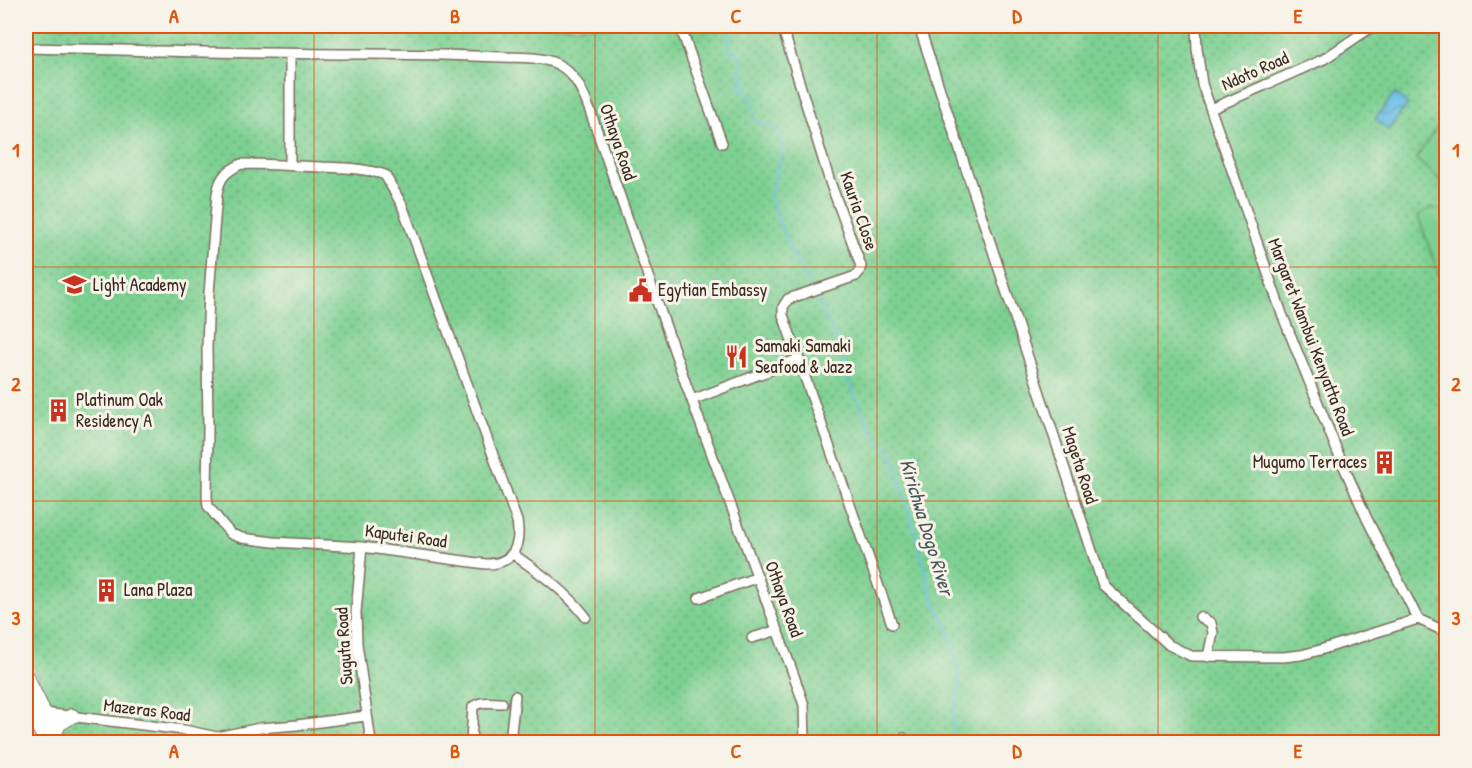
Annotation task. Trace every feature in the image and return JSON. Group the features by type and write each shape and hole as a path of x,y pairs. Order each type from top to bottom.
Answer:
{"main road":[{"path":"26,676 45,724 59,724 72,717"}],"street":[{"path":"680,26 722,143"},
{"name":"Kauria Close","path":"782,26 831,182 861,266 856,276 788,299 784,303 783,315 892,624"},
{"name":"Mageta Road","path":"919,26 1103,585 1169,645 1191,656 1283,657 1301,655 1418,619"},
{"name":"Margaret Wambui Kenyatta Road","path":"1196,26 1202,84 1282,314 1367,519 1418,619"},
{"name":"Ndoto Road","path":"1211,109 1324,59 1373,26"},
{"name":"Othaya Road","path":"26,48 290,54 452,54 544,60 564,68 581,88 692,400 778,630 804,705 805,742"},
{"path":"290,54 290,165"},
{"name":"Kaputei Road","path":"242,164 371,170 385,175 402,206 519,531 518,542 513,554 494,564 362,546 273,542 242,538 231,534 208,506 208,304 219,182 225,174 242,164"},
{"path":"692,400 799,359"},
{"name":"Suguta Road","path":"362,546 356,612 357,644 371,742"},
{"path":"513,554 555,584 586,617"},
{"path":"699,598 758,577"},
{"path":"1200,617 1211,623 1213,629 1208,657"},
{"path":"1418,619 1446,633"},
{"path":"752,638 778,630"},
{"path":"510,742 515,696"},
{"path":"471,742 473,707 480,702 502,703"},
{"name":"Mazeras Road","path":"45,724 72,717 184,729 217,740 260,728 366,716"}],"green space":[{"path":"26,26 1446,26 1446,742 68,742 26,652 28,326"},
{"path":"1446,113 1446,188 1416,159"},
{"path":"1430,208 1446,210 1446,330 1438,307 1444,288 1418,216"}],"water":[{"path":"1395,93 1408,104 1388,130 1375,119"}],"waterway":[{"name":"Kirichwa Dogo River","path":"727,26 730,40 728,50 737,53 742,61 739,73 745,78 740,84 741,88 745,87 750,96 757,121 771,126 779,135 783,148 770,194 793,255 810,284"},
{"name":"Kirichwa Dogo River","path":"816,296 837,340 848,381 872,431 892,452 895,460 932,595 953,642 960,683 953,715 954,735 959,742"}],"place":[{"name":"Light Academy","path":"75,285"},
{"name":"Egytian Embassy","path":"640,290"},
{"name":"Samaki Samaki Seafood & Jazz","path":"737,356"},
{"name":"Platinum Oak Residency A","path":"58,410"},
{"name":"Mugumo Terraces","path":"1385,462"},
{"name":"Lana Plaza","path":"106,590"}]}
